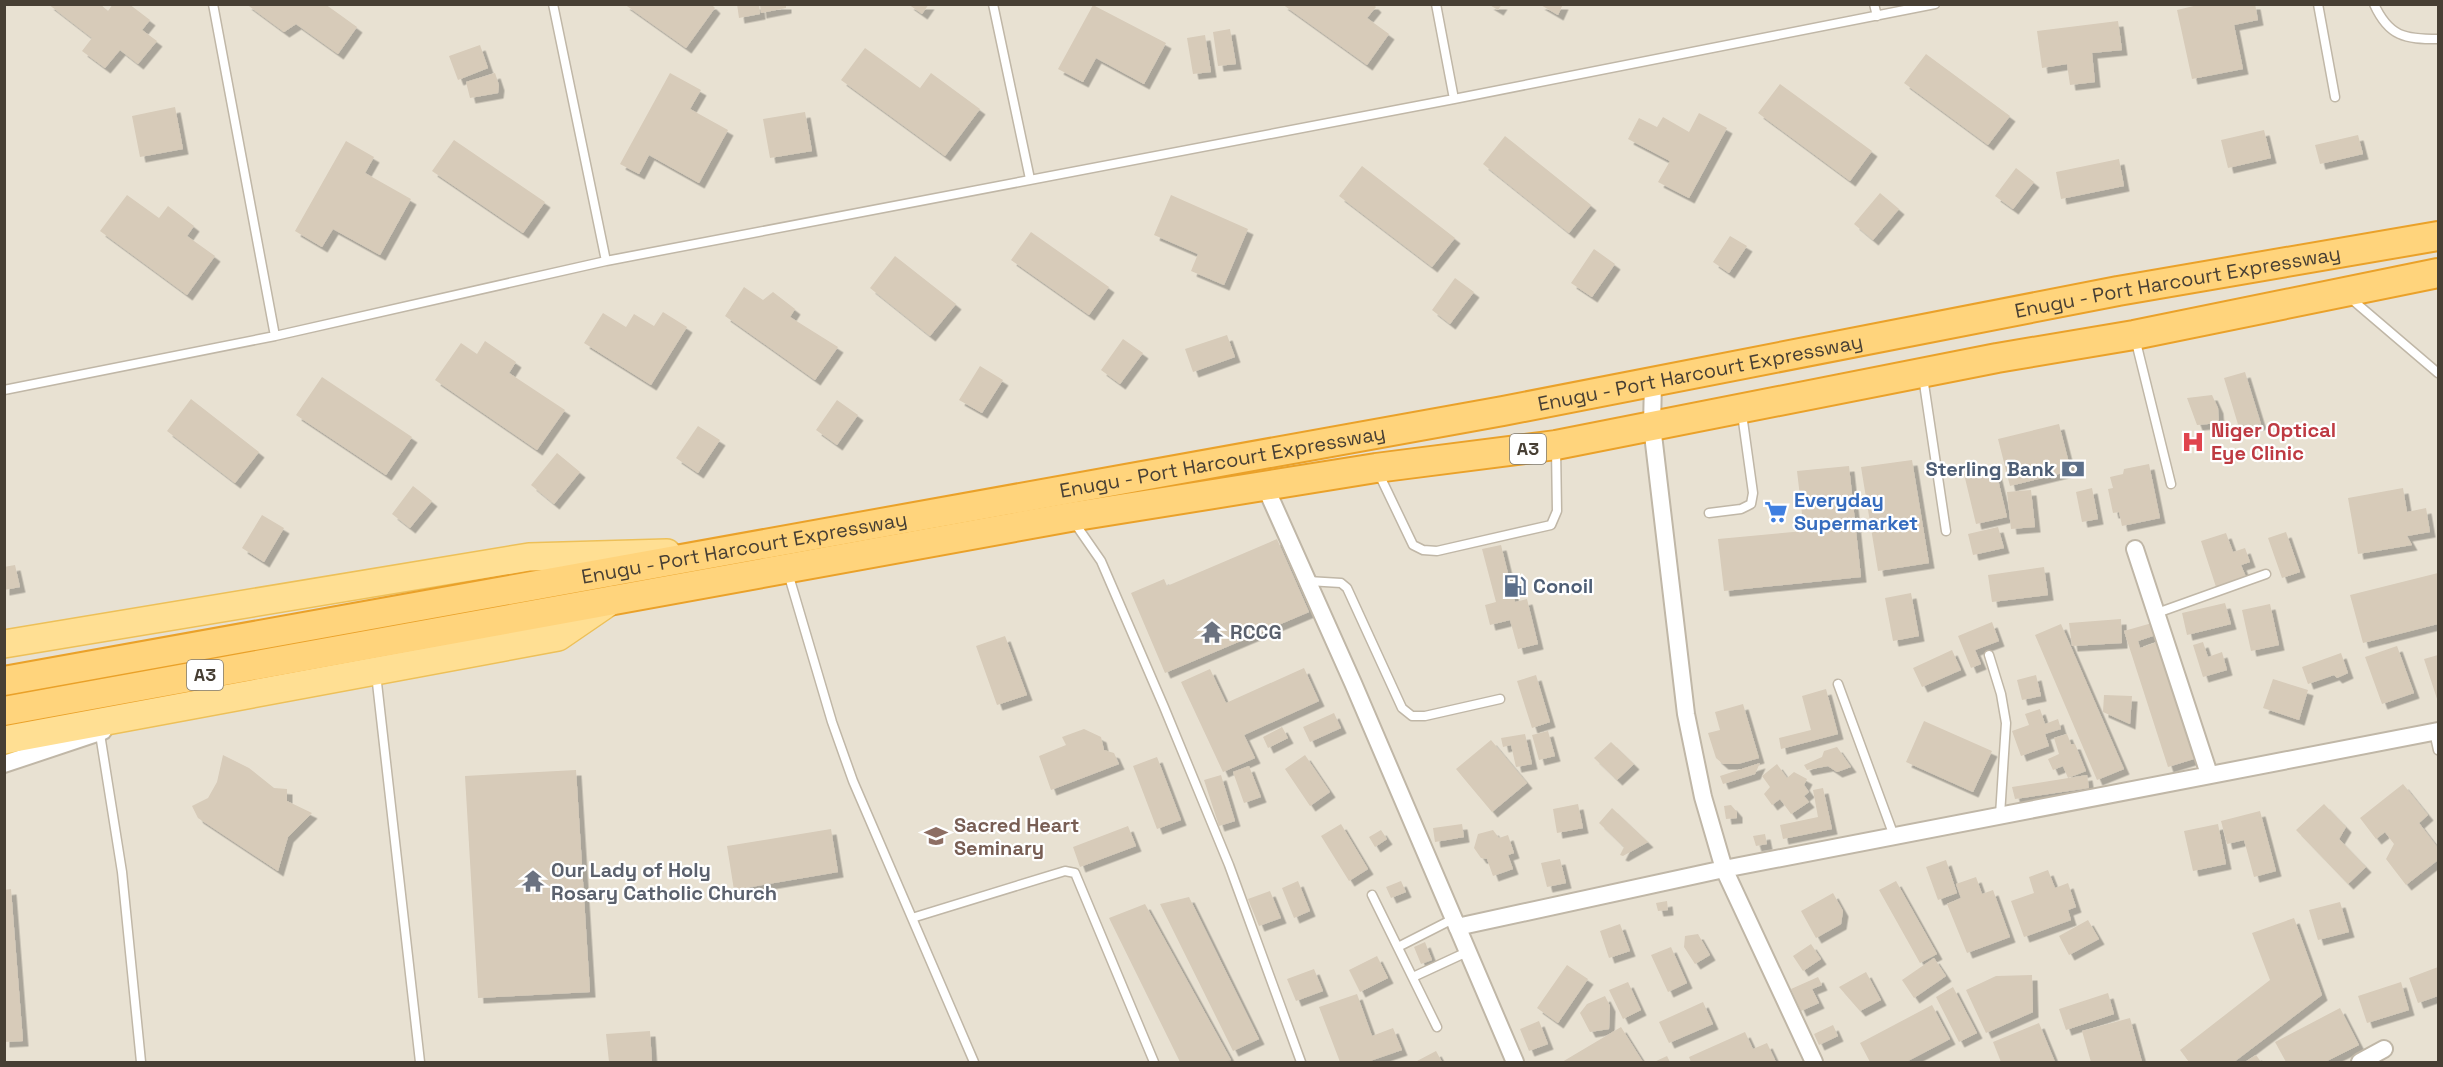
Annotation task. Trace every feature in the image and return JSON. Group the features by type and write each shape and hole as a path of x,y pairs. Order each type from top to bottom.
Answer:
{"highway":[{"name":"Enugu - Port Harcourt Expressway","path":"4,681 1491,413 2118,291 2439,236"},
{"name":"Enugu - Port Harcourt Expressway","path":"4,711 1070,518 1376,468 1556,445 2134,335 2439,273"}],"main road":[{"path":"4,644 529,556 722,551"},
{"path":"4,740 102,728 376,671 558,637 613,600"}],"street":[{"path":"1653,381 1652,426 1686,714 1703,797 1724,869 1814,1062"},
{"path":"1265,486 1515,1062"},
{"path":"2136,549 2209,774"},
{"path":"4,765 102,728"},
{"path":"1455,923 2209,774 2436,732"},
{"path":"2360,1062 2384,1049"}],"lane":[{"path":"213,4 275,336"},
{"path":"554,4 606,261"},
{"path":"993,4 1030,179"},
{"path":"1436,4 1454,99"},
{"path":"1874,4 1877,16"},
{"path":"4,390 275,336 606,261 1454,99 1935,4"},
{"path":"2318,4 2335,97"},
{"path":"2374,4 2382,21 2396,33 2414,39 2439,39"},
{"path":"2344,292 2439,374"},
{"path":"2134,335 2171,484"},
{"path":"1922,374 1946,531"},
{"path":"1709,513 1741,509 1751,504 1753,493 1742,410"},
{"path":"1376,468 1413,545 1423,550 1437,551 1551,525 1557,511 1556,445"},
{"path":"1070,518 1101,561 1164,707 1229,865 1301,1062"},
{"path":"786,570 832,722 853,781 974,1062"},
{"path":"2157,613 2266,574"},
{"path":"1308,581 1341,583 1347,588 1402,708 1412,716 1425,716 1500,699"},
{"path":"1989,655 2001,694 2006,723 2000,815"},
{"path":"376,671 420,1062"},
{"path":"1838,684 1894,836"},
{"path":"102,728 122,872 141,1062"},
{"path":"2436,732 2439,750"},
{"path":"912,918 1065,871 1075,873 1154,1062"},
{"path":"1372,895 1437,1027"},
{"path":"1398,947 1455,923"},
{"path":"1413,977 1467,952"}],"shaded area":[{"path":"5,5 2438,5 2438,1062 5,1062"}],"building":[{"path":"48,4 100,4 108,11 113,4 129,4 150,20 142,30 157,41 138,64 120,50 105,68 82,51 92,38"},
{"path":"246,4 325,4 357,27 338,54 296,24 284,32"},
{"path":"624,4 711,4 715,8 686,48"},
{"path":"737,4 759,4 760,14 739,18"},
{"path":"760,4 786,4 786,8 761,13"},
{"path":"908,4 929,4 922,14"},
{"path":"1282,4 1373,4 1376,7 1367,18 1389,34 1367,65"},
{"path":"1488,4 1502,4 1498,10"},
{"path":"1539,4 1563,4 1558,15"},
{"path":"2202,4 2255,4 2258,20 2234,25 2243,69 2192,79 2177,10"},
{"path":"1093,5 1166,43 1144,84 1096,58 1083,82 1058,69"},
{"path":"2118,21 2122,50 2092,53 2095,82 2070,85 2067,64 2042,68 2037,31"},
{"path":"1230,29 1236,64 1218,66 1213,32"},
{"path":"1205,35 1211,72 1193,74 1187,38"},
{"path":"480,45 488,68 458,80 449,56"},
{"path":"865,48 920,88 931,73 980,109 945,156 841,80"},
{"path":"1926,54 2010,116 1988,145 1904,83"},
{"path":"495,73 499,85 498,93 470,98 466,82"},
{"path":"670,73 701,90 690,109 728,130 699,183 649,155 639,174 620,164"},
{"path":"1780,84 1872,151 1850,181 1758,113"},
{"path":"175,107 183,149 140,157 132,116"},
{"path":"805,112 812,151 770,158 763,119"},
{"path":"1699,113 1727,128 1689,198 1658,182 1670,161 1628,139 1639,118 1657,127 1663,117 1689,132"},
{"path":"2264,130 2271,158 2228,168 2221,140"},
{"path":"2358,135 2363,154 2320,164 2315,145"},
{"path":"1505,136 1591,205 1569,233 1483,164"},
{"path":"454,140 545,202 523,233 432,171"},
{"path":"346,141 374,157 365,173 411,199 380,255 333,229 322,247 295,231"},
{"path":"2119,159 2124,186 2061,199 2056,172"},
{"path":"1362,166 1455,238 1432,267 1339,196"},
{"path":"2016,168 2034,182 2013,209 1995,196"},
{"path":"1880,193 1899,209 1873,240 1854,224"},
{"path":"127,195 159,218 168,206 194,226 187,236 215,256 187,295 100,231"},
{"path":"1171,195 1248,229 1224,285 1191,271 1198,254 1154,235"},
{"path":"1031,232 1109,287 1089,315 1011,260"},
{"path":"1730,236 1747,246 1729,273 1713,262"},
{"path":"1594,249 1615,264 1592,297 1571,283"},
{"path":"895,256 956,304 930,336 870,288"},
{"path":"1455,278 1474,292 1450,324 1432,310"},
{"path":"744,287 763,300 773,292 795,309 790,317 838,347 815,380 725,316"},
{"path":"663,312 687,327 651,385 584,343 603,313 626,327 634,314 654,326"},
{"path":"1227,335 1235,357 1193,372 1185,349"},
{"path":"1123,339 1143,353 1120,384 1101,370"},
{"path":"485,341 516,362 509,373 565,410 537,450 435,380 461,343 477,354"},
{"path":"980,366 1003,380 982,413 959,400"},
{"path":"2245,372 2261,424 2240,431 2224,378"},
{"path":"322,377 412,437 386,475 296,415"},
{"path":"2212,395 2218,408 2219,423 2197,425 2187,398"},
{"path":"191,399 259,452 235,483 167,431"},
{"path":"837,400 858,415 837,445 816,430"},
{"path":"2059,424 2071,471 2010,486 1998,439"},
{"path":"698,426 720,440 698,473 676,458"},
{"path":"557,453 580,472 554,504 531,485"},
{"path":"1912,460 1929,563 1878,571 1861,467"},
{"path":"2149,464 2160,518 2122,526 2119,512 2113,513 2108,489 2113,488 2110,477 2123,474 2124,469"},
{"path":"1849,466 1861,577 1724,591 1718,539 1804,531 1797,471"},
{"path":"1995,467 2007,517 1976,524 1964,474"},
{"path":"413,486 432,501 410,528 392,514"},
{"path":"2092,488 2098,519 2082,522 2076,492"},
{"path":"2403,488 2407,512 2426,508 2430,532 2407,536 2412,545 2358,554 2348,498"},
{"path":"2031,490 2035,527 2011,529 2007,492"},
{"path":"262,515 284,528 264,562 242,548"},
{"path":"1998,527 2004,548 1973,555 1968,534"},
{"path":"2286,532 2300,572 2282,578 2268,538"},
{"path":"2226,533 2233,552 2245,548 2250,562 2241,565 2246,577 2216,587 2201,541"},
{"path":"1277,539 1309,612 1165,673 1131,593 1164,579 1167,586"},
{"path":"1501,545 1515,602 1527,599 1538,644 1518,649 1510,620 1490,625 1485,605 1496,602 1482,549"},
{"path":"15,565 20,587 4,590 4,567"},
{"path":"2044,567 2048,595 1992,602 1988,575"},
{"path":"2438,573 2438,624 2363,643 2350,595"},
{"path":"1911,593 1919,636 1893,641 1885,598"},
{"path":"2225,603 2231,624 2187,635 2182,613"},
{"path":"2270,604 2279,645 2251,651 2242,610"},
{"path":"2121,619 2122,643 2072,646 2069,623"},
{"path":"1992,622 1999,641 1975,650 1981,664 1971,668 1958,636"},
{"path":"2152,623 2156,635 2138,641 2140,648 2160,641 2197,758 2168,767 2124,631"},
{"path":"2061,624 2124,769 2097,780 2035,635"},
{"path":"1005,636 1027,695 997,705 976,646"},
{"path":"2203,642 2208,657 2222,652 2227,670 2203,677 2193,645"},
{"path":"2397,646 2414,693 2382,704 2365,657"},
{"path":"1952,650 1961,670 1922,687 1913,668"},
{"path":"2341,653 2348,673 2337,678 2334,675 2308,684 2302,667"},
{"path":"2438,655 2438,702 2424,659"},
{"path":"1304,668 1319,701 1244,735 1255,758 1223,772 1181,682 1210,669 1226,703"},
{"path":"1536,675 1550,722 1532,728 1517,681"},
{"path":"2036,675 2041,696 2022,700 2017,680"},
{"path":"2273,679 2308,690 2299,720 2263,708"},
{"path":"1826,689 1838,734 1781,749 1779,738 1811,730 1802,696"},
{"path":"2104,695 2132,696 2130,724 2103,712"},
{"path":"1743,704 1759,758 1738,764 1723,764 1716,758 1708,733 1720,730 1715,712"},
{"path":"2040,709 2045,724 2058,719 2061,729 2045,734 2049,746 2021,756 2012,731 2029,725 2025,714"},
{"path":"1334,713 1341,728 1310,742 1303,727"},
{"path":"1924,721 1992,751 1973,792 1906,762"},
{"path":"1282,727 1288,738 1268,748 1263,737"},
{"path":"1084,729 1101,737 1104,750 1114,753 1119,764 1051,790 1039,756 1066,745 1062,737"},
{"path":"1548,731 1555,756 1539,760 1532,735"},
{"path":"1525,734 1532,764 1516,767 1511,745 1503,747 1501,738"},
{"path":"2067,734 2071,744 2075,744 2086,771 2068,778 2063,766 2053,770 2048,759 2059,754 2054,738"},
{"path":"1491,740 1527,783 1492,812 1456,769"},
{"path":"1611,742 1634,764 1617,780 1594,758"},
{"path":"1837,747 1851,767 1837,772 1828,766 1807,770 1804,765 1822,757 1824,751"},
{"path":"223,755 249,768 274,788 287,789 287,801 312,813 288,837 278,871 198,818 192,806 208,798 217,782"},
{"path":"1305,755 1330,792 1310,806 1285,769"},
{"path":"1157,757 1181,820 1157,829 1133,766"},
{"path":"1760,763 1755,774 1723,784 1720,776"},
{"path":"1777,764 1787,778 1794,772 1807,779 1804,785 1809,792 1804,796 1809,802 1791,814 1780,799 1772,805 1764,794 1770,787 1762,776"},
{"path":"1249,766 1261,797 1244,803 1233,772"},
{"path":"576,770 590,992 478,998 465,776"},
{"path":"1221,775 1235,821 1219,826 1204,780"},
{"path":"2087,775 2089,788 2015,799 2012,787"},
{"path":"2403,784 2428,815 2419,823 2438,848 2438,860 2406,885 2386,859 2394,844 2385,832 2376,839 2360,818"},
{"path":"1823,788 1832,829 1783,839 1780,825 1818,817 1813,790"},
{"path":"1578,804 1583,828 1557,833 1553,809"},
{"path":"2324,804 2346,827 2339,839 2366,867 2348,884 2296,830"},
{"path":"1731,805 1737,812 1737,818 1726,819 1724,806"},
{"path":"1612,808 1648,842 1623,856 1620,855 1624,847 1599,823"},
{"path":"2260,811 2276,871 2254,877 2244,840 2227,844 2221,821"},
{"path":"1341,824 1368,869 1349,881 1321,836"},
{"path":"1462,824 1464,837 1435,842 1433,828"},
{"path":"2218,824 2226,864 2193,871 2184,831"},
{"path":"1128,826 1136,846 1080,867 1073,847"},
{"path":"831,829 838,872 734,890 727,846"},
{"path":"1381,830 1387,839 1375,847 1369,837"},
{"path":"1493,830 1499,838 1508,835 1514,853 1508,855 1513,869 1493,876 1487,859 1481,858 1474,848 1478,834"},
{"path":"1765,834 1767,844 1756,846 1753,836"},
{"path":"1560,859 1566,883 1547,887 1541,863"},
{"path":"1946,860 1957,893 1938,900 1926,867"},
{"path":"2048,870 2055,888 2068,883 2076,907 2068,910 2071,920 2024,937 2011,901 2034,893 2029,877"},
{"path":"1976,877 1982,894 1993,890 2010,937 1967,953 1947,904 1961,898 1956,884"},
{"path":"1298,881 1310,911 1294,918 1282,888"},
{"path":"1401,881 1406,892 1391,898 1386,887"},
{"path":"1896,881 1937,954 1920,963 1879,890"},
{"path":"11,889 23,1041 4,1042 4,890"},
{"path":"1270,891 1281,918 1259,926 1248,899"},
{"path":"1833,893 1843,911 1841,924 1816,938 1801,911"},
{"path":"1189,897 1259,1039 1233,1051 1160,904"},
{"path":"1667,901 1668,910 1658,911 1656,903"},
{"path":"2340,902 2349,932 2318,940 2309,910"},
{"path":"1145,904 1231,1060 1180,1062 1109,918"},
{"path":"2294,918 2322,995 2234,1062 2189,1062 2180,1050 2270,980 2252,933"},
{"path":"2088,920 2099,939 2069,955 2059,936"},
{"path":"1620,924 1630,951 1609,958 1600,931"},
{"path":"1698,934 1710,955 1695,964 1684,947 1685,936"},
{"path":"1425,942 1432,960 1421,964 1414,947"},
{"path":"1811,944 1821,959 1803,971 1793,956"},
{"path":"1671,947 1687,983 1668,992 1651,955"},
{"path":"1377,956 1388,978 1360,992 1349,970"},
{"path":"1934,958 1946,976 1914,998 1902,980"},
{"path":"1567,965 1588,979 1558,1023 1537,1008"},
{"path":"2438,967 2438,996 2418,1003 2409,978"},
{"path":"1314,969 1323,991 1296,1001 1287,979"},
{"path":"1866,972 1881,1000 1860,1011 1839,987"},
{"path":"2032,975 2033,1012 1986,1033 1966,990 1996,976"},
{"path":"1818,977 1822,985 1812,989 1819,1003 1801,1011 1791,989"},
{"path":"1628,982 1641,1010 1623,1019 1609,990"},
{"path":"2401,982 2409,1010 2367,1023 2358,996"},
{"path":"1953,987 1977,1033 1959,1042 1936,997"},
{"path":"2108,993 2114,1014 2066,1030 2059,1009"},
{"path":"1357,994 1372,1036 1393,1028 1402,1050 1367,1062 1340,1062 1319,1007"},
{"path":"1605,996 1610,1006 1609,1029 1590,1032 1580,1013 1587,1004"},
{"path":"1703,1002 1713,1024 1669,1043 1659,1022"},
{"path":"1932,1005 1950,1039 1906,1062 1870,1062 1860,1043"},
{"path":"2340,1008 2359,1045 2325,1062 2286,1062 2275,1042"},
{"path":"2130,1018 2142,1062 2091,1062 2082,1031"},
{"path":"1539,1021 1548,1044 1529,1051 1520,1029"},
{"path":"2039,1023 2055,1062 2001,1062 1993,1042"},
{"path":"1833,1025 1838,1036 1819,1045 1814,1034"},
{"path":"1621,1027 1643,1062 1562,1062"},
{"path":"650,1031 652,1062 609,1062 606,1034"},
{"path":"1745,1032 1753,1049 1767,1043 1776,1062 1691,1062 1689,1057"},
{"path":"1436,1051 1442,1062 1417,1061"},
{"path":"2256,1055 2261,1062 2245,1062"},
{"path":"1667,1056 1670,1062 1654,1062"}],"place":[{"name":"Niger Optical Eye Clinic","path":"2193,442"},
{"name":"Sterling Bank","path":"2073,469"},
{"name":"Everyday Supermarket","path":"1776,512"},
{"name":"Conoil","path":"1515,586"},
{"name":"RCCG","path":"1212,632"},
{"name":"Sacred Heart Seminary","path":"936,836"},
{"name":"Our Lady of Holy Rosary Catholic Church","path":"533,881"}]}
